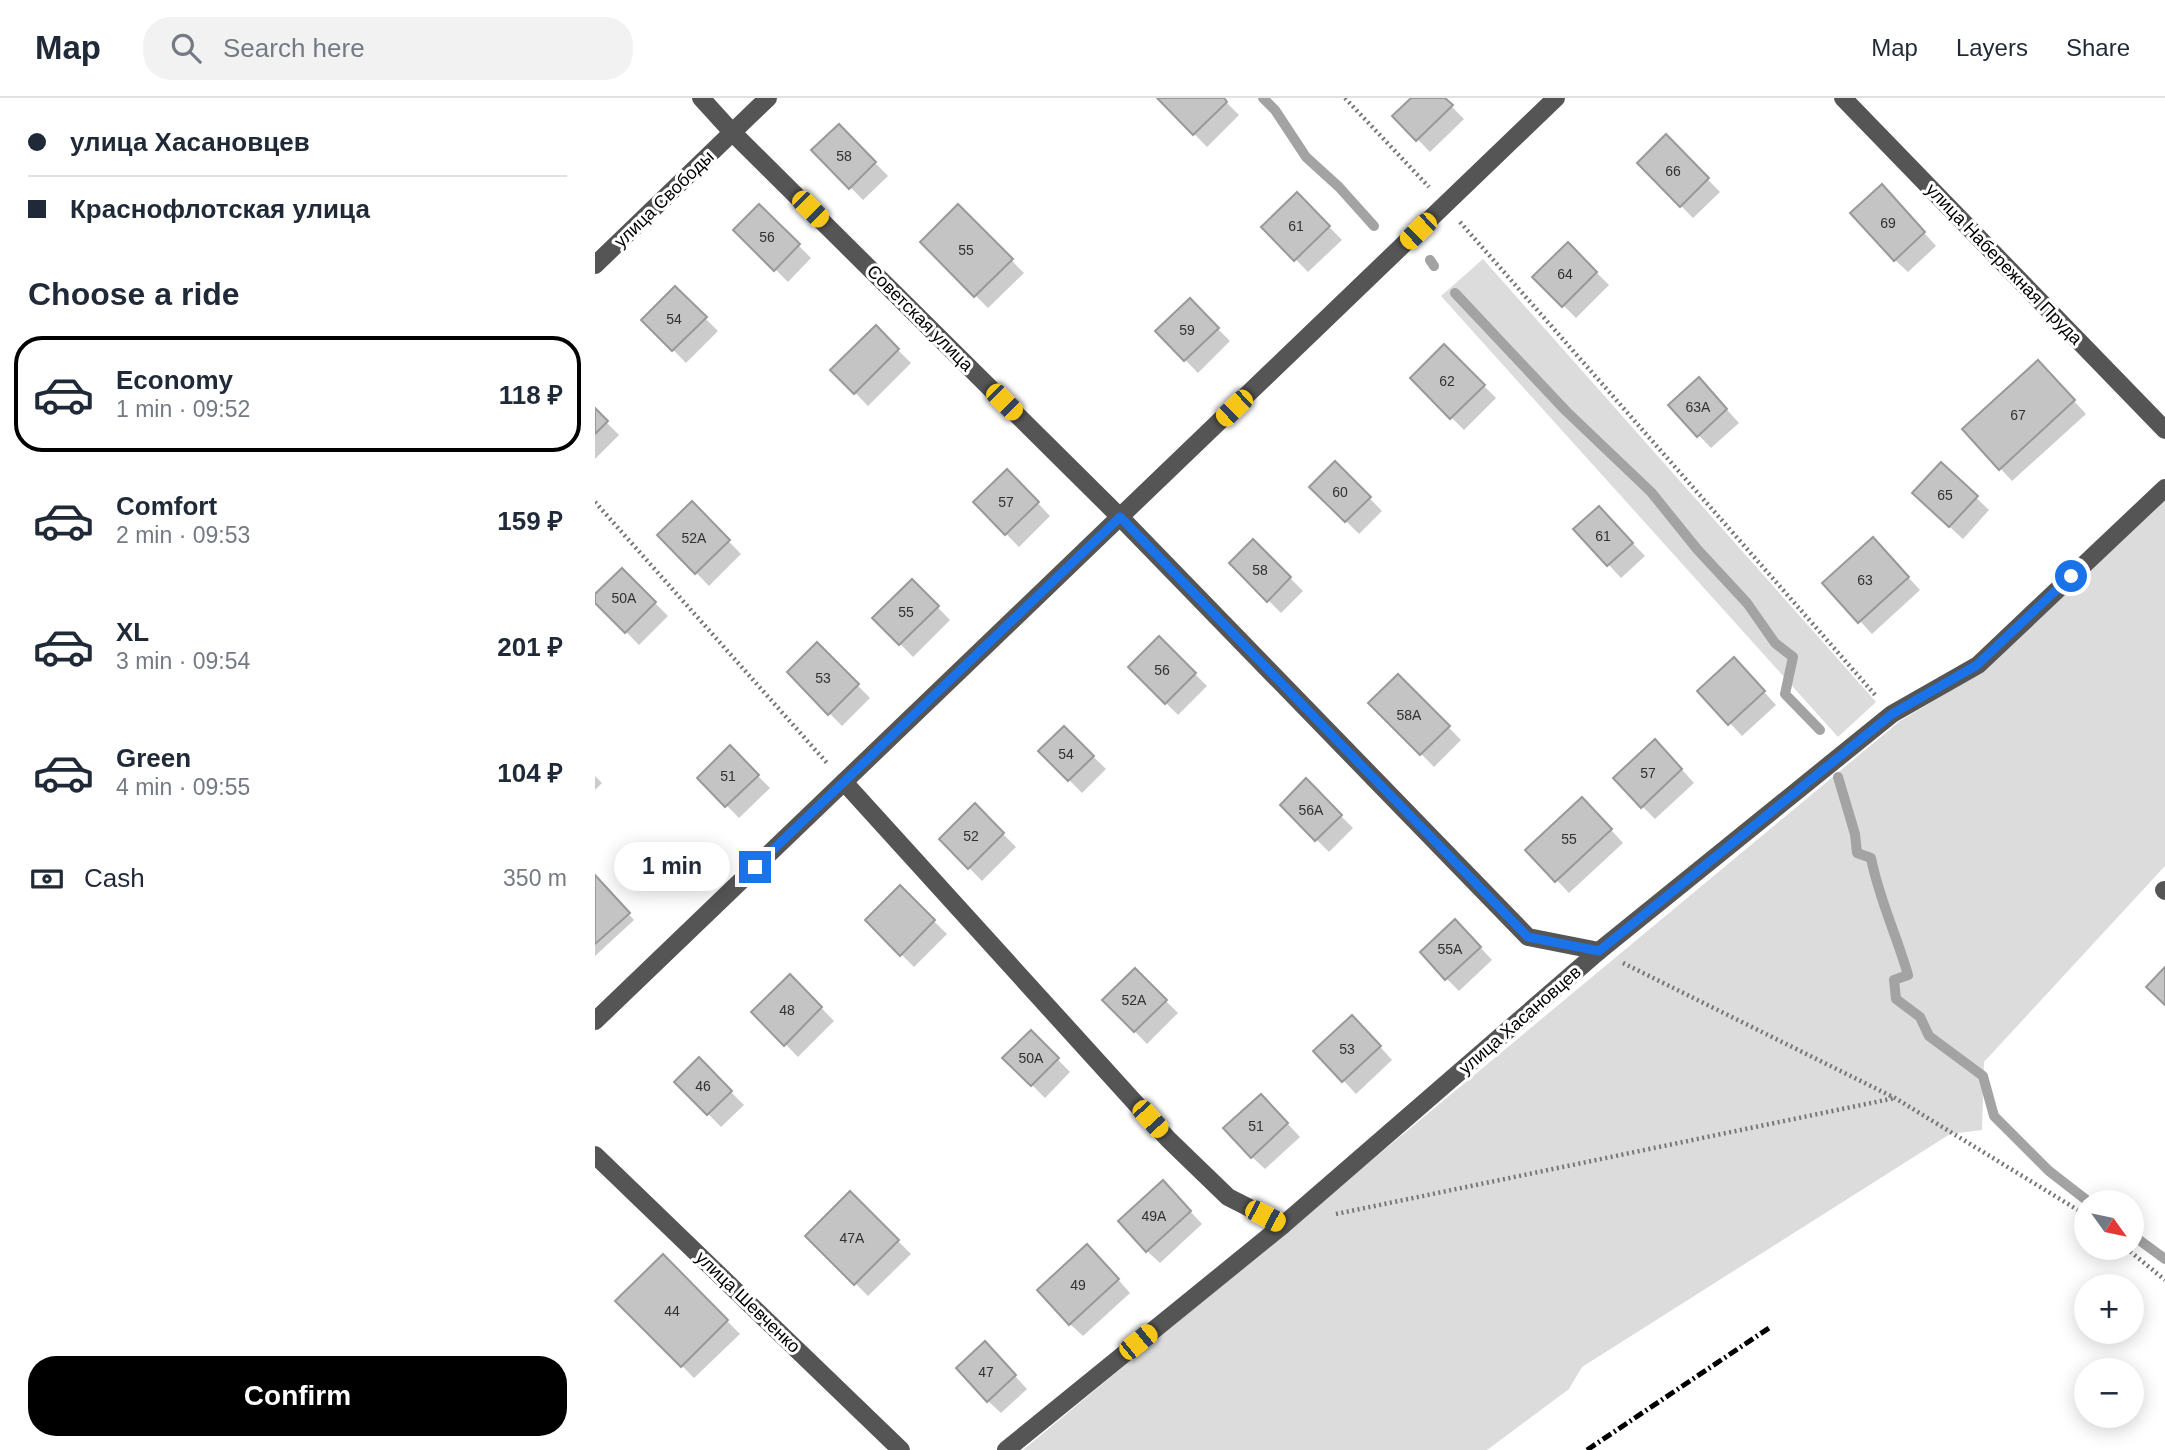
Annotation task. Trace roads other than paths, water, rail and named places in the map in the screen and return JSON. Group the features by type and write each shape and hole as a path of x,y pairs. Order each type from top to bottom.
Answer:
{"street":[{"name":"Советская улица","path":"701,98 732,132 1120,517 1528,937 1599,951"},
{"name":"улица Свободы","path":"595,265 768,98"},
{"path":"595,1021 1556,98"},
{"name":"улица Набережная Пруда","path":"1843,98 2165,430"},
{"name":"улица Хасановцев","path":"1006,1450 1283,1225 1599,951 1892,714 1977,665 2165,488"},
{"path":"844,782 1168,1139 1228,1197 1283,1225"},
{"name":"улица Шевченко","path":"595,1155 901,1450"}],"waterway":[{"path":"1263,98 1275,110 1306,157 1339,187 1374,226"},
{"path":"1430,260 1434,266"},
{"path":"1455,293 1566,411 1651,492 1697,549 1747,603 1775,643 1793,657 1785,694 1820,730"},
{"path":"1838,777 1855,834 1857,853 1871,858 1908,975 1894,980 1896,999 1920,1017 1929,1036 1983,1076 1994,1116 2049,1171 2074,1190"},
{"path":"2144,1244 2165,1259"}],"railway":[{"path":"1587,1450 1769,1328"}]}
